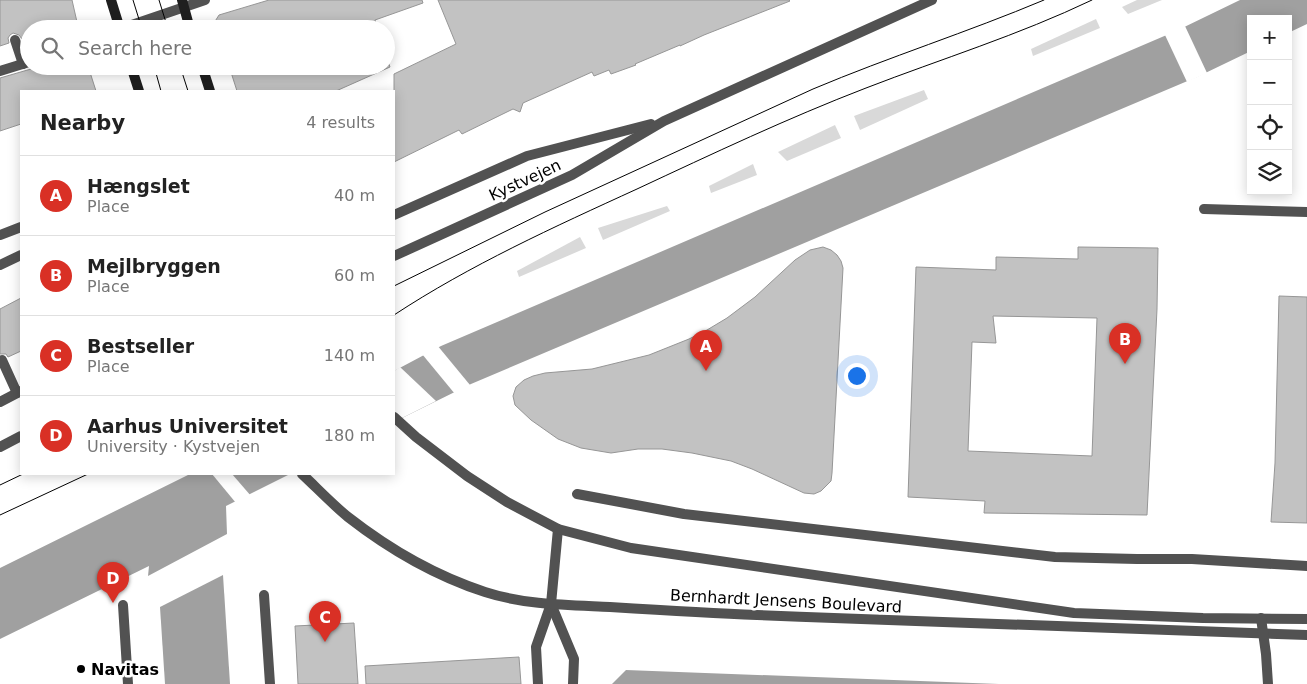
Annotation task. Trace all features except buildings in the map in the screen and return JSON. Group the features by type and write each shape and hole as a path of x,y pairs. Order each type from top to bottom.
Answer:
{"main road":[{"path":"111,0 117,20"},
{"path":"183,3 188,20"},
{"path":"135,75 139,90"},
{"path":"205,75 210,90"}],"street":[{"path":"142,20 183,3 205,0"},
{"name":"Kystvejen","path":"395,256 572,175 664,121 932,0"},
{"path":"15,40 20,50"},
{"path":"0,70 20,65"},
{"name":"Kystvejen","path":"395,215 527,156 664,121"},
{"path":"1204,209 1307,212"},
{"path":"0,235 20,227"},
{"path":"0,265 20,255"},
{"path":"0,402 19,392 2,360"},
{"name":"Bernhardt Jensens Boulevard","path":"396,420 416,438 467,476 507,502 558,530 631,548 1074,612 1203,618 1307,619"},
{"path":"0,447 20,437"},
{"name":"Bernhardt Jensens Boulevard","path":"303,475 348,517 378,539 416,562 457,582 488,593 519,600 551,604 686,612 866,620 1307,635"},
{"path":"577,494 684,514 1054,557 1192,559 1307,566"},
{"path":"538,684 536,647 551,604 558,530"},
{"path":"264,595 270,684"},
{"path":"551,604 574,659 573,684"},
{"path":"123,605 128,684"},
{"path":"1260,618 1266,654 1268,684"}],"shaded area":[{"path":"1137,0 1162,0 1128,14 1122,7"},
{"path":"1240,0 1307,0 1307,24 1292,31 1292,15 1247,15 1247,53 1197,77 471,384 395,422 395,370 441,346 1176,31"},
{"path":"1096,19 1100,28 1033,56 1031,49"},
{"path":"924,90 928,99 860,130 854,116"},
{"path":"835,125 841,138 787,161 778,152"},
{"path":"753,164 757,175 711,193 709,186"},
{"path":"667,206 670,211 603,240 598,228"},
{"path":"580,237 586,248 519,277 517,271"},
{"path":"188,475 288,475 226,506 227,534 148,576 149,566 0,639 0,568"},
{"path":"223,575 230,684 165,684 160,607"},
{"path":"626,670 999,684 612,684"}],"pier":[{"path":"1185,26 1207,73 1187,82 1165,35"},
{"path":"437,345 470,385 462,391 455,394 422,354"},
{"path":"400,367 436,401 395,422 395,370"},
{"path":"213,475 233,475 251,496 236,503"}],"tram line":[{"path":"133,0 139,20"},
{"path":"159,0 165,20"},
{"path":"395,286 545,212 813,89 1044,0"},
{"path":"395,314 482,263 750,137 894,77 1008,36 1092,0"},
{"path":"157,75 161,90"},
{"path":"183,75 188,90"},
{"path":"0,485 21,475"},
{"path":"0,515 86,475"}],"place":[{"name":"Mejlbryggen","path":"1125,364"},
{"name":"Hængslet","path":"706,371"},
{"name":"Aarhus Universitet","path":"113,603"},
{"name":"Bestseller","path":"325,642"},
{"name":"Navitas","path":"81,669"}]}
